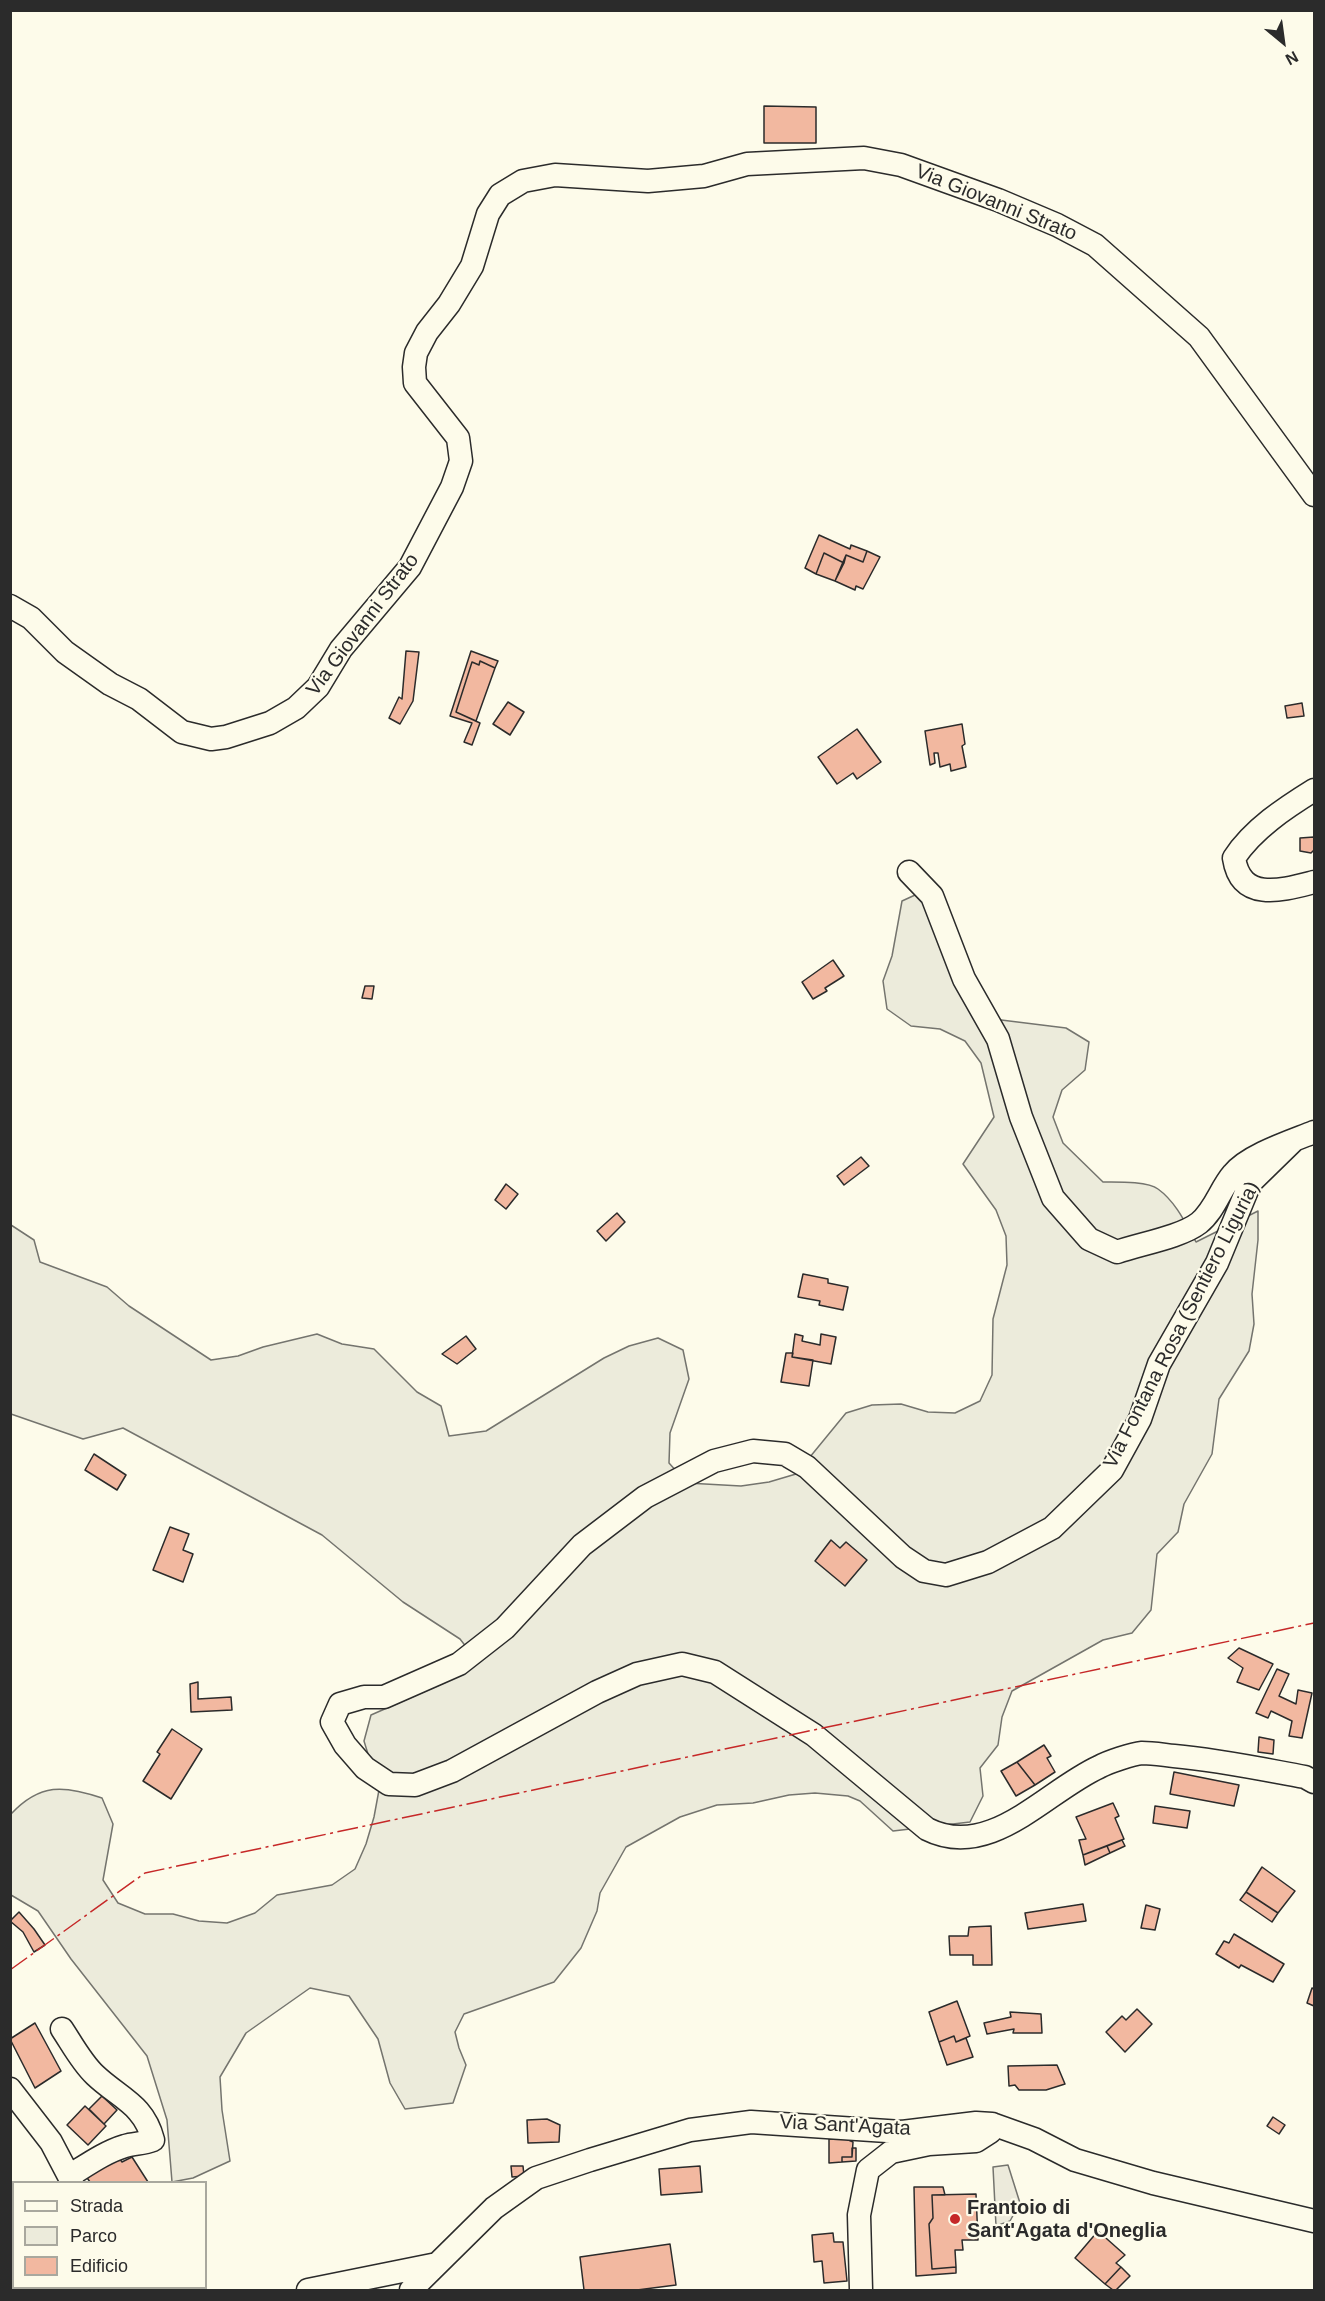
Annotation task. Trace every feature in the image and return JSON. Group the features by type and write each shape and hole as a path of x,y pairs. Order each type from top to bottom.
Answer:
{"street":[{"name":"Via Giovanni Strato","path":"10,606 31,618 65,652 110,684 139,699 182,732 211,739 226,737 270,723 296,708 318,687 341,649 410,567 452,487 462,461 458,438 415,383 416,353 427,332 449,304 472,266 488,214 500,195 523,181 555,175 648,181 704,176 747,164 864,158 901,165 998,200 1057,225 1095,245 1199,337 1314,495"},
{"path":"1314,790 1263,826 1245,842 1234,858 1236,871 1243,882 1256,888 1278,891 1314,882"},
{"path":"909,872 932,896 964,979 998,1039 1021,1117 1053,1198 1089,1239 1117,1252 1175,1235 1190,1228 1210,1213 1218,1195 1234,1172 1263,1153 1314,1132"},
{"name":"Via Fontana Rosa (Sentiero Liguria)","path":"1293,1141 1250,1183 1217,1263 1159,1364 1140,1419 1112,1470 1052,1528 988,1562 946,1575 924,1571 903,1557 807,1467 785,1454 753,1451 714,1461 645,1497 582,1545 505,1628 459,1664 384,1697 364,1697 340,1704 332,1722 345,1745 365,1768 389,1784 415,1785 452,1771 597,1692 637,1674 682,1664 715,1672 735,1684 814,1735 927,1829 942,1836 958,1839 978,1836 997,1829 1099,1767 1141,1753 1220,1761 1305,1777 1314,1782"},
{"path":"10,2089 51,2142 70,2179 107,2153 127,2145 142,2145 153,2140 148,2123 126,2099 94,2074 62,2029"},
{"name":"Via Sant'Agata","path":"411,2290 494,2208 536,2178 690,2130 751,2122 902,2132 975,2123 992,2124 1034,2139 1075,2160 1103,2169 1314,2221"},
{"path":"861,2290 859,2215 868,2170 891,2152 928,2144 976,2141 990,2132 992,2124"},
{"path":"308,2290 436,2264"}],"green space":[{"path":"926,890 977,1017 1066,1028 1089,1042 1085,1070 1062,1090 1053,1117 1063,1143 1103,1182 1140,1183 1158,1189 1175,1207 1196,1242 1258,1211 1258,1240 1252,1294 1254,1324 1249,1351 1219,1399 1212,1454 1184,1504 1178,1532 1157,1554 1151,1610 1132,1633 1103,1640 1012,1691 1002,1717 998,1745 980,1768 983,1796 970,1822 893,1831 860,1801 848,1796 815,1793 789,1795 753,1803 717,1805 680,1817 626,1847 600,1893 597,1911 581,1948 554,1982 464,2014 455,2032 466,2065 453,2103 405,2109 390,2083 378,2039 349,1996 310,1988 246,2033 220,2077 222,2110 230,2161 193,2178 172,2181 167,2120 147,2056 71,1959 38,1911 11,1895 11,1814 32,1797 53,1789 76,1791 102,1798 113,1824 103,1880 118,1903 145,1914 173,1914 199,1921 227,1923 255,1913 277,1895 332,1885 355,1869 374,1817 379,1790 364,1741 371,1715 446,1682 467,1648 460,1639 403,1602 322,1535 123,1428 83,1439 11,1414 11,1225 34,1240 40,1262 107,1287 129,1306 211,1360 238,1356 263,1347 317,1334 342,1344 374,1349 417,1392 441,1406 449,1436 486,1431 604,1358 629,1346 658,1338 683,1350 689,1379 670,1433 669,1463 687,1483 741,1486 769,1482 796,1474 846,1413 872,1405 901,1404 928,1412 955,1413 980,1401 992,1375 993,1319 1007,1265 1006,1236 996,1210 963,1164 994,1117 981,1063 965,1041 940,1029 911,1026 887,1009 883,981 892,956 902,901"}],"shaded area":[{"path":"1008,2165 1020,2203 1010,2221 996,2226 993,2167"}],"building":[{"path":"764,106 816,107 816,143 764,143"},
{"path":"819,535 850,549 851,545 867,551 863,562 846,555 844,563 824,553 816,574 805,568"},
{"path":"867,551 880,557 863,589 856,586 855,590 835,581 846,555 863,562"},
{"path":"824,553 844,563 835,581 816,574"},
{"path":"406,651 419,652 413,701 400,724 389,718 399,697 402,699"},
{"path":"471,651 498,661 495,668 480,661 479,665 472,662 456,712 480,723 472,745 464,742 472,723 450,716"},
{"path":"480,661 495,668 476,721 456,712 472,662 479,665"},
{"path":"508,702 524,712 510,735 493,724"},
{"path":"1302,703 1304,716 1287,718 1285,706"},
{"path":"962,724 965,744 962,746 966,767 951,771 950,764 940,767 938,753 934,753 935,763 930,765 925,731"},
{"path":"857,729 881,762 857,779 853,773 837,784 818,757"},
{"path":"1314,837 1314,850 1311,853 1300,851 1300,838"},
{"path":"833,960 844,976 825,988 827,991 813,999 802,982"},
{"path":"365,986 374,986 372,999 362,998"},
{"path":"861,1157 869,1166 844,1185 837,1176"},
{"path":"506,1184 518,1194 506,1209 495,1200"},
{"path":"617,1213 625,1222 606,1241 597,1231"},
{"path":"803,1274 828,1279 828,1283 848,1287 843,1310 819,1305 820,1301 798,1297"},
{"path":"795,1334 803,1336 802,1341 820,1345 821,1334 836,1337 831,1364 792,1357"},
{"path":"466,1336 476,1349 457,1364 442,1354"},
{"path":"786,1353 793,1353 792,1357 813,1360 809,1386 781,1382"},
{"path":"94,1454 126,1475 117,1490 85,1470"},
{"path":"170,1527 189,1534 183,1550 193,1554 183,1582 153,1570"},
{"path":"831,1540 840,1548 846,1542 867,1560 845,1586 815,1561"},
{"path":"1239,1648 1273,1664 1259,1690 1237,1682 1243,1668 1228,1658"},
{"path":"1277,1669 1289,1674 1279,1696 1296,1704 1298,1690 1312,1693 1302,1738 1289,1736 1292,1721 1271,1711 1268,1718 1256,1713"},
{"path":"198,1682 198,1699 231,1697 232,1710 191,1712 190,1684"},
{"path":"172,1729 202,1749 171,1799 143,1781 160,1754 157,1752"},
{"path":"1259,1737 1274,1740 1273,1754 1258,1752"},
{"path":"1044,1745 1051,1756 1047,1758 1055,1772 1035,1785 1017,1762"},
{"path":"1017,1762 1035,1785 1016,1796 1001,1771"},
{"path":"1174,1772 1239,1785 1234,1806 1170,1794"},
{"path":"1113,1803 1119,1816 1115,1818 1124,1839 1083,1855 1079,1840 1086,1839 1076,1817"},
{"path":"1155,1806 1190,1811 1187,1828 1153,1823"},
{"path":"1122,1840 1125,1846 1110,1853 1107,1846"},
{"path":"1107,1846 1110,1853 1085,1865 1083,1855"},
{"path":"1262,1867 1295,1891 1278,1913 1246,1892"},
{"path":"1246,1892 1278,1913 1272,1922 1240,1900"},
{"path":"1083,1904 1086,1921 1028,1929 1025,1913"},
{"path":"1146,1905 1160,1909 1155,1930 1141,1928"},
{"path":"19,1912 45,1945 34,1952 23,1932 10,1921"},
{"path":"991,1926 992,1965 973,1965 973,1955 950,1955 949,1936 968,1936 969,1927"},
{"path":"1234,1934 1284,1964 1273,1982 1241,1965 1239,1968 1216,1954 1224,1941 1229,1943"},
{"path":"1312,1988 1314,1989 1314,2006 1307,2003"},
{"path":"957,2001 970,2036 956,2042 954,2036 939,2042 929,2012"},
{"path":"1137,2009 1152,2024 1125,2052 1106,2032 1122,2016 1126,2020"},
{"path":"1010,2012 1041,2014 1042,2033 1013,2033 1014,2029 987,2034 984,2023 1011,2017"},
{"path":"35,2023 61,2071 35,2088 10,2039"},
{"path":"954,2036 956,2042 966,2038 973,2057 947,2065 939,2042"},
{"path":"1057,2065 1065,2084 1046,2090 1019,2090 1015,2085 1009,2086 1008,2066"},
{"path":"102,2096 117,2110 104,2124 89,2109"},
{"path":"85,2106 106,2126 88,2145 67,2125"},
{"path":"1273,2117 1285,2125 1279,2134 1267,2126"},
{"path":"547,2119 560,2125 559,2142 528,2143 527,2120"},
{"path":"844,2138 853,2142 852,2157 842,2157 842,2162 829,2163 829,2139"},
{"path":"852,2148 856,2148 856,2161 842,2162 842,2157 852,2157"},
{"path":"132,2157 147,2181 89,2181 85,2175 119,2158 122,2162"},
{"path":"511,2166 523,2166 524,2176 512,2177"},
{"path":"700,2166 702,2192 661,2195 659,2169"},
{"path":"914,2187 943,2187 945,2195 932,2195 933,2218 929,2224 932,2269 956,2267 956,2273 916,2276"},
{"path":"976,2194 978,2240 962,2240 963,2250 955,2250 956,2267 932,2269 929,2224 933,2218 932,2195"},
{"path":"1098,2231 1125,2255 1116,2263 1121,2267 1105,2284 1075,2258"},
{"path":"833,2233 834,2242 843,2242 847,2281 824,2283 822,2261 814,2262 812,2235"},
{"path":"670,2244 676,2285 637,2290 584,2290 580,2257"},
{"path":"1121,2267 1130,2276 1116,2290 1113,2290 1105,2284"}],"power":[{"path":"10,1970 145,1873 1314,1623"}],"place":[{"name":"Frantoio di Sant'Agata d'Oneglia","path":"955,2219"}]}
